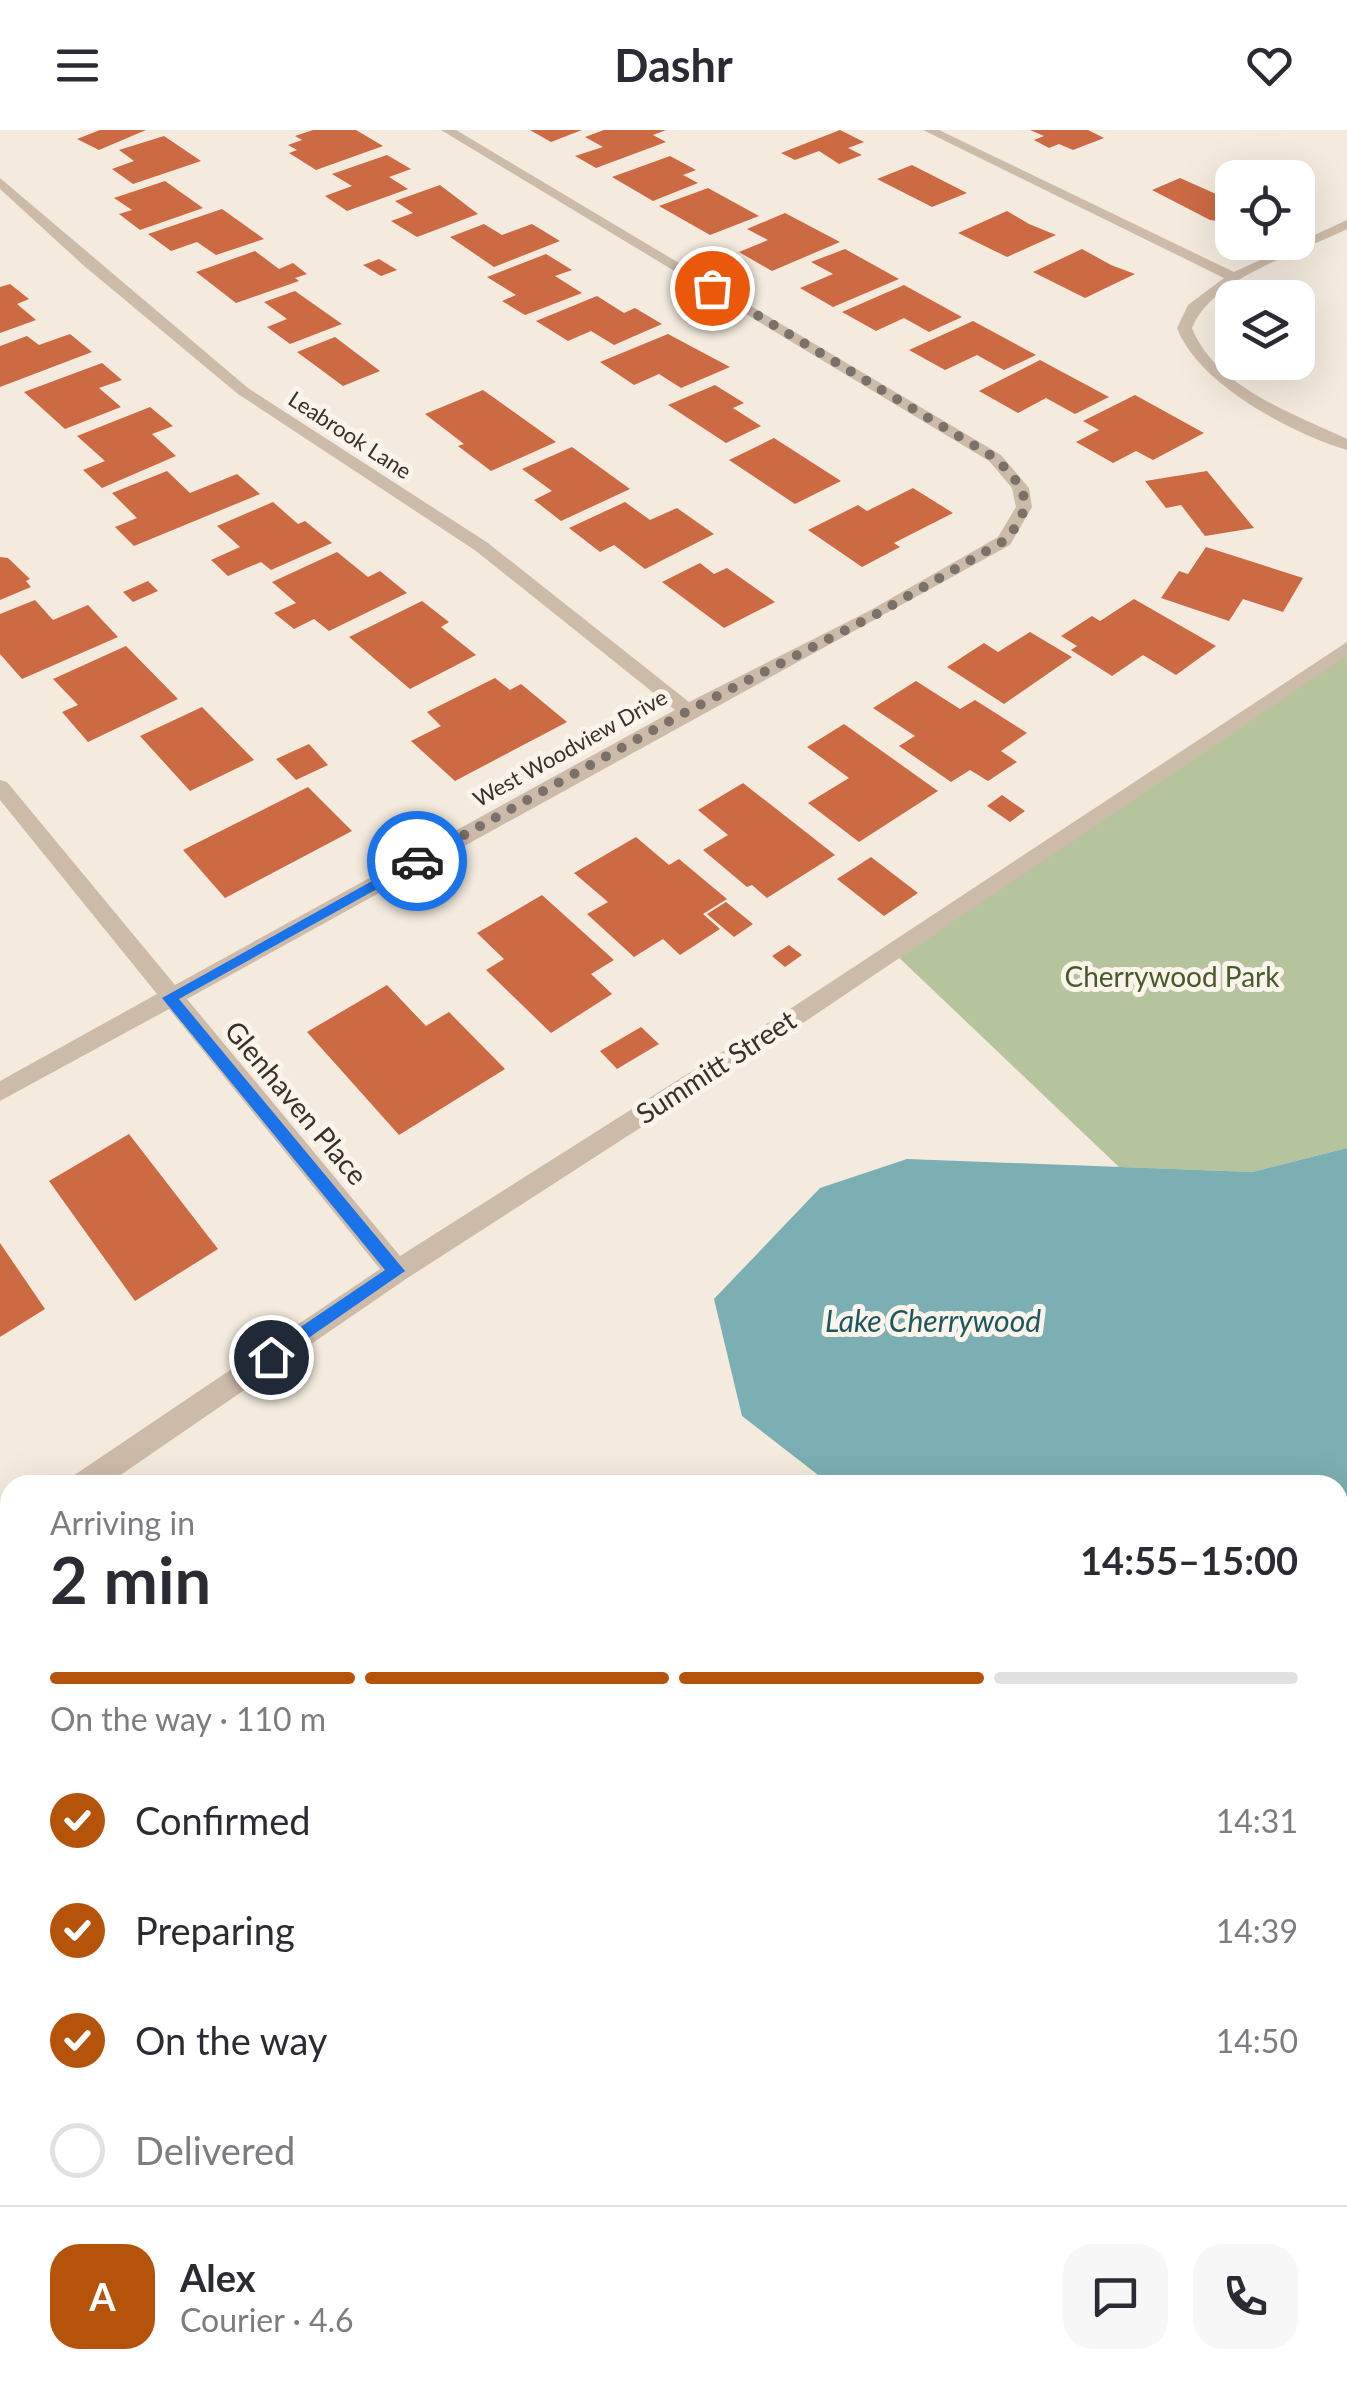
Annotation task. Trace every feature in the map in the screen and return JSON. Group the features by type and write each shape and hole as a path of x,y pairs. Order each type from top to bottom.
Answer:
{"street":[{"name":"West Woodview Drive","path":"0,1092 688,711 875,615 1004,541 1026,508 1025,495 995,458 447,130"},
{"path":"929,130 1236,278"},
{"name":"Leabrook Lane","path":"0,182 88,262 243,391 482,548 688,711"},
{"path":"1344,444 1240,391 1190,349 1184,334 1186,319 1194,306 1236,278 1347,224"},
{"name":"Summitt Street","path":"99,1475 396,1271 814,1004 1347,648"},
{"name":"Glenhaven Place","path":"0,786 396,1271"}],"green space":[{"name":"Cherrywood Park","path":"1347,648 1347,1148 1252,1172 1119,1167 893,952"}],"water":[{"name":"Lake Cherrywood","path":"1347,1148 1347,1475 818,1475 742,1416 714,1299 820,1188 907,1159 1252,1172"}],"building":[{"path":"100,130 146,130 99,150 77,139"},
{"path":"313,130 356,130 383,146 316,170 289,153 297,150 288,145 302,140 295,136"},
{"path":"530,130 582,130 551,142"},
{"path":"604,130 666,130 653,135 666,142 596,168 575,156 603,147 585,137"},
{"path":"840,130 864,142 848,148 862,155 839,164 819,151 795,160 781,153"},
{"path":"1030,130 1088,130 1104,138 1073,150 1059,144 1049,148 1034,140 1044,136"},
{"path":"164,136 201,161 133,184 112,169 134,161 119,150"},
{"path":"387,155 411,169 389,177 408,189 347,211 325,196 352,186 332,174"},
{"path":"670,156 696,170 683,175 698,183 653,201 612,177"},
{"path":"912,165 967,193 932,207 877,179"},
{"path":"1180,178 1215,194 1215,221 1210,220 1152,190"},
{"path":"165,181 203,208 140,230 119,214 132,210 114,198"},
{"path":"440,185 478,214 417,237 391,221 413,213 395,201"},
{"path":"708,188 759,216 710,235 659,206"},
{"path":"222,209 264,239 216,255 197,242 171,251 148,234"},
{"path":"1007,211 1056,235 1007,257 958,233"},
{"path":"785,213 840,242 772,271 739,252 768,240 747,229"},
{"path":"484,224 502,235 532,224 560,241 494,267 450,237"},
{"path":"845,249 899,279 833,307 800,288 833,274 811,262"},
{"path":"1082,249 1135,274 1085,298 1033,272"},
{"path":"255,251 279,269 293,263 307,274 295,278 299,281 236,303 196,272"},
{"path":"546,254 572,270 555,276 582,293 525,315 502,301 516,295 487,277"},
{"path":"379,259 397,270 381,276 363,265"},
{"path":"10,284 29,299 17,304 36,320 0,333 0,287"},
{"path":"904,285 962,317 929,332 904,318 876,331 842,312"},
{"path":"295,291 342,324 290,344 267,327 287,319 264,302"},
{"path":"597,296 624,313 635,308 662,324 614,345 591,331 568,341 536,321"},
{"path":"973,321 1036,355 1004,370 977,355 945,370 909,350"},
{"path":"70,334 92,352 0,387 0,346 27,336 39,345"},
{"path":"668,334 730,367 681,388 659,374 634,385 600,362"},
{"path":"335,337 380,371 343,386 297,352"},
{"path":"1040,360 1109,397 1075,414 1046,398 1018,413 979,391"},
{"path":"102,363 122,380 99,388 121,407 65,429 24,392"},
{"path":"715,385 744,403 733,408 761,426 726,443 668,405"},
{"path":"483,390 556,442 491,471 425,414"},
{"path":"1135,395 1204,433 1153,460 1136,451 1113,463 1076,442 1099,430 1083,421"},
{"path":"150,407 173,426 152,434 176,456 102,488 83,470 105,461 77,436"},
{"path":"774,438 841,481 795,504 729,460"},
{"path":"572,447 630,489 561,521 534,500 552,491 522,469"},
{"path":"167,471 190,493 237,474 260,494 134,546 115,527 137,518 112,493"},
{"path":"1207,471 1254,528 1205,536 1181,505 1166,508 1145,481"},
{"path":"913,488 953,513 894,543 900,547 862,567 808,530 858,505 867,511"},
{"path":"273,502 298,524 305,521 332,543 271,570 261,562 228,576 211,560 240,547 217,526"},
{"path":"625,502 650,520 677,508 714,534 645,569 614,545 600,552 569,528"},
{"path":"1206,547 1303,578 1283,612 1243,599 1229,621 1161,598 1179,571 1188,574"},
{"path":"337,552 368,577 380,571 407,593 329,631 314,619 294,629 274,613 296,603 272,582"},
{"path":"0,557 8,558 30,579 26,581 31,587 0,600"},
{"path":"700,563 714,574 727,568 775,602 724,628 662,582"},
{"path":"148,581 158,591 133,602 123,592"},
{"path":"1134,599 1216,646 1176,675 1143,655 1112,676 1071,650 1077,646 1061,636 1092,616 1100,621"},
{"path":"35,600 53,620 88,605 118,637 22,679 0,654 0,614"},
{"path":"422,601 449,622 441,627 476,655 410,689 349,637"},
{"path":"1030,632 1072,657 1004,704 947,667 984,643 998,652"},
{"path":"126,646 178,699 88,742 62,712 78,705 53,679"},
{"path":"495,678 510,690 521,684 567,722 455,781 411,741 441,726 427,712"},
{"path":"916,681 960,709 975,700 1027,733 1001,751 1017,762 988,781 970,770 951,782 899,746 915,736 873,708"},
{"path":"202,707 254,760 190,791 140,736"},
{"path":"844,724 938,791 859,842 808,803 849,778 807,747"},
{"path":"309,744 328,765 296,780 276,759"},
{"path":"743,783 835,855 767,898 752,885 747,887 703,850 728,835 698,810"},
{"path":"308,787 352,831 225,898 183,850"},
{"path":"1002,795 1025,811 1010,822 987,806"},
{"path":"636,837 669,865 679,859 727,899 703,914 720,929 680,955 663,939 634,957 587,914 608,902 574,873"},
{"path":"871,857 918,893 884,916 837,879"},
{"path":"542,895 614,960 591,974 612,994 551,1033 486,970 504,959 477,933"},
{"path":"726,902 753,924 734,937 707,914"},
{"path":"789,945 802,955 785,967 772,956"},
{"path":"387,985 426,1026 449,1012 505,1069 399,1135 307,1032"},
{"path":"641,1027 659,1044 617,1069 600,1051"},
{"path":"129,1134 218,1249 135,1301 49,1181"},
{"path":"0,1243 45,1309 0,1337"}],"way so far":[{"path":"417,861 688,711 875,615 1004,541 1018,525 1026,508 1025,495 995,458 712,288"}],"route":[{"path":"271,1357 396,1271 170,998 417,861"}]}
